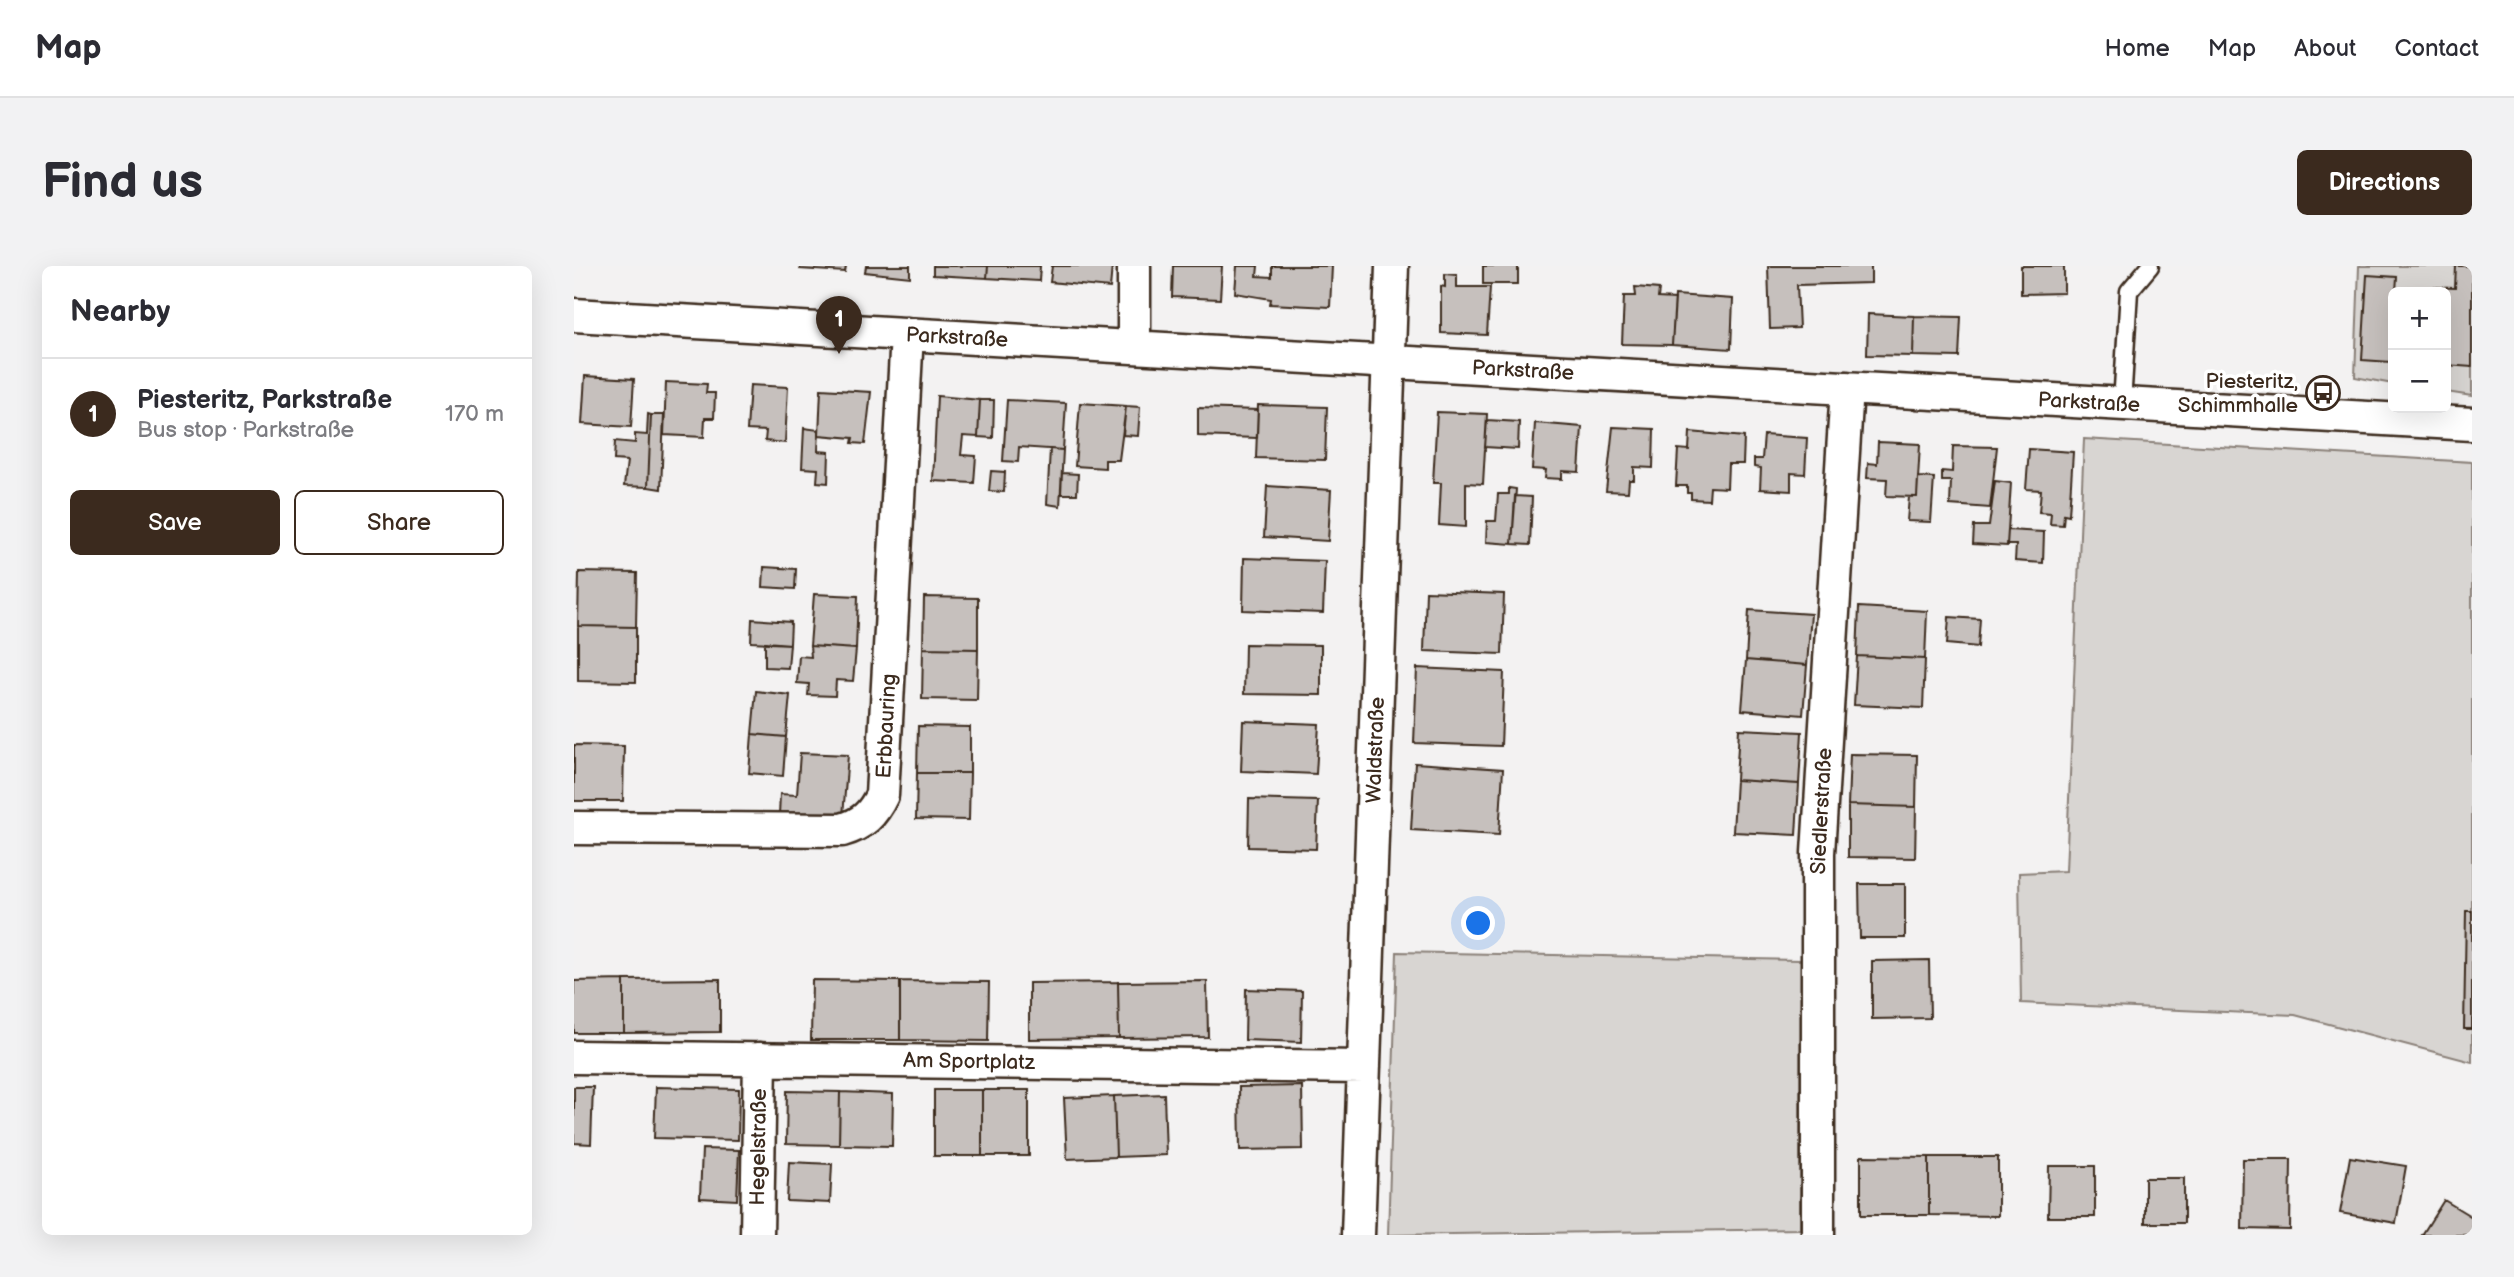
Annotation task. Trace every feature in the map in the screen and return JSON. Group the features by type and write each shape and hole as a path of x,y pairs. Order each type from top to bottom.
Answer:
{"street":[{"path":"1134,266 1134,346"},
{"name":"Waldstraße","path":"1358,1235 1392,266"},
{"name":"Parkstraße","path":"574,315 2472,424"},
{"name":"Erbbauring","path":"574,828 842,830 866,820 876,808 882,795 907,334"},
{"name":"Siedlerstraße","path":"1818,1235 1819,820 1847,388"},
{"name":"Am Sportplatz","path":"574,1057 1364,1067"},
{"name":"Hegelstraße","path":"757,1235 760,1059"}],"lane":[{"path":"2122,404 2129,291 2150,266"}],"shaded area":[{"path":"2359,266 2472,266 2472,396 2451,393 2451,287 2388,287 2388,383 2355,377"},
{"path":"2084,439 2472,462 2472,1062 2295,1015 2021,1003 2019,873 2066,871"},
{"path":"1397,952 1801,960 1800,1229 1388,1235"}],"building":[{"path":"800,266 846,266 845,272 800,269"},
{"path":"866,266 910,266 910,277 865,272"},
{"path":"933,266 988,266 987,278 933,275"},
{"path":"988,266 1040,266 1039,281 987,278"},
{"path":"1052,266 1112,266 1110,288 1050,282"},
{"path":"1173,266 1222,266 1220,299 1172,297"},
{"path":"1237,266 1258,266 1257,276 1272,277 1272,266 1332,266 1330,307 1270,304 1271,299 1235,293"},
{"path":"1483,266 1518,266 1518,284 1483,284"},
{"path":"1768,266 1871,266 1871,283 1797,285 1799,328 1770,329"},
{"path":"2021,266 2064,266 2064,293 2021,294"},
{"path":"2456,266 2472,266 2472,367 2451,365 2451,288 2455,288"},
{"path":"1445,274 1457,275 1457,287 1490,287 1487,335 1441,333 1441,286 1445,287"},
{"path":"2367,275 2397,277 2396,287 2388,287 2388,362 2362,360"},
{"path":"1635,287 1659,289 1658,298 1675,299 1672,345 1622,344 1624,296 1636,296"},
{"path":"1675,295 1733,299 1731,349 1672,345"},
{"path":"1868,314 1914,316 1913,356 1867,355"},
{"path":"1914,316 1961,317 1959,357 1913,356"},
{"path":"585,376 634,379 631,427 582,424"},
{"path":"666,382 707,384 706,393 715,393 714,418 705,418 704,437 664,435"},
{"path":"750,385 788,387 785,443 765,441 766,431 747,430"},
{"path":"821,389 871,392 865,444 852,443 853,438 819,435"},
{"path":"937,396 980,400 978,437 963,436 961,455 976,456 974,483 933,481"},
{"path":"980,400 994,400 993,438 978,437"},
{"path":"1007,400 1066,403 1063,450 1019,447 1018,462 1003,461"},
{"path":"1080,403 1126,406 1119,460 1105,460 1105,468 1075,466"},
{"path":"1258,405 1327,407 1325,460 1256,458"},
{"path":"1126,406 1140,407 1138,436 1123,435"},
{"path":"1198,408 1258,410 1257,438 1198,436"},
{"path":"1437,412 1487,414 1483,484 1466,483 1466,527 1439,525 1441,483 1433,483"},
{"path":"648,414 651,415 648,487 624,486 627,461 614,460 615,441 635,443 635,434 647,435"},
{"path":"651,415 664,415 661,489 648,487"},
{"path":"1487,420 1519,422 1518,449 1485,447"},
{"path":"1535,423 1582,427 1579,472 1562,471 1562,479 1545,478 1546,470 1532,469"},
{"path":"1613,427 1654,429 1653,468 1634,467 1634,480 1629,480 1628,492 1606,491"},
{"path":"804,428 819,430 818,451 829,452 828,483 817,482 818,469 802,468"},
{"path":"1690,432 1744,437 1743,464 1728,464 1727,488 1710,487 1709,500 1691,499 1687,486 1676,486 1678,449 1689,450"},
{"path":"1764,435 1807,438 1805,474 1791,473 1791,491 1760,489 1761,468 1754,467 1754,459 1762,459"},
{"path":"1878,442 1920,444 1917,497 1886,496 1887,479 1867,478 1868,463 1877,464"},
{"path":"1953,446 1997,447 1990,508 1950,505 1951,481 1942,481 1942,471 1952,472"},
{"path":"1050,449 1063,450 1060,506 1047,504"},
{"path":"2029,449 2073,452 2069,515 2064,514 2063,525 2050,524 2051,513 2039,512 2041,490 2026,489"},
{"path":"991,471 1005,472 1004,492 989,491"},
{"path":"1062,473 1078,474 1077,494 1061,494"},
{"path":"1918,477 1934,478 1931,522 1907,521 1909,497 1917,497"},
{"path":"1995,481 2011,483 2007,546 1973,544 1974,526 1989,526"},
{"path":"1267,486 1331,490 1328,541 1264,537"},
{"path":"1509,488 1516,489 1512,544 1486,542 1487,521 1496,521 1498,494 1509,494"},
{"path":"1515,496 1532,497 1530,545 1512,544"},
{"path":"2008,530 2044,532 2043,563 2015,561 2016,545 2007,545"},
{"path":"1244,558 1325,561 1323,613 1243,610"},
{"path":"764,567 796,569 795,589 763,587"},
{"path":"579,572 637,573 636,627 578,626"},
{"path":"1426,591 1504,594 1502,654 1424,651"},
{"path":"814,594 858,596 856,649 810,646"},
{"path":"924,597 978,598 978,649 923,648"},
{"path":"1859,607 1927,611 1925,659 1857,656"},
{"path":"1749,610 1811,614 1807,665 1746,660"},
{"path":"1949,617 1980,619 1978,647 1947,644"},
{"path":"752,619 791,622 790,644 751,642"},
{"path":"578,626 636,627 636,682 578,681"},
{"path":"765,642 790,644 788,668 765,667"},
{"path":"1245,644 1321,645 1321,695 1244,694"},
{"path":"810,646 856,649 853,681 836,680 835,696 808,695 809,684 797,683 799,656 811,657"},
{"path":"923,648 978,649 977,700 922,699"},
{"path":"1857,656 1925,659 1923,708 1854,705"},
{"path":"1746,660 1807,665 1803,715 1742,710"},
{"path":"1417,668 1504,672 1501,746 1414,743"},
{"path":"756,691 790,695 786,737 752,734"},
{"path":"1243,721 1319,724 1316,774 1241,771"},
{"path":"918,726 970,727 970,773 917,773"},
{"path":"1739,729 1802,732 1799,784 1736,780"},
{"path":"752,734 786,737 783,776 749,773"},
{"path":"574,745 624,746 623,801 574,801"},
{"path":"800,753 848,755 843,816 779,815 780,794 797,795"},
{"path":"1850,754 1917,755 1916,807 1848,805"},
{"path":"1415,763 1503,769 1499,835 1411,830"},
{"path":"917,773 970,773 969,820 916,819"},
{"path":"1736,780 1799,784 1796,835 1733,832"},
{"path":"1249,799 1318,801 1316,849 1248,847"},
{"path":"1848,805 1916,807 1915,858 1848,857"},
{"path":"1859,884 1905,884 1905,938 1860,938"},
{"path":"2466,911 2472,911 2472,1029 2464,1029"},
{"path":"1929,960 1930,1018 1872,1019 1872,961"},
{"path":"720,979 720,1032 624,1033 624,980"},
{"path":"624,980 624,1033 574,1033 574,981"},
{"path":"812,980 900,981 900,1040 811,1040"},
{"path":"900,981 989,982 988,1041 900,1040"},
{"path":"1207,981 1208,1037 1119,1038 1118,982"},
{"path":"1118,982 1119,1038 1029,1039 1029,983"},
{"path":"1246,989 1302,991 1301,1042 1245,1040"},
{"path":"1302,1086 1303,1149 1240,1150 1239,1087"},
{"path":"574,1087 593,1087 591,1144 574,1143"},
{"path":"656,1087 739,1089 738,1140 654,1138"},
{"path":"934,1090 982,1090 982,1156 934,1156"},
{"path":"982,1090 1029,1090 1029,1156 982,1156"},
{"path":"787,1091 840,1092 839,1145 786,1144"},
{"path":"840,1092 893,1094 892,1146 839,1145"},
{"path":"1164,1094 1166,1155 1116,1157 1114,1096"},
{"path":"1114,1096 1116,1157 1067,1159 1064,1098"},
{"path":"702,1149 739,1150 737,1200 700,1198"},
{"path":"1861,1156 1929,1157 1929,1215 1861,1215"},
{"path":"1929,1157 1998,1157 1998,1216 1929,1215"},
{"path":"2350,1157 2406,1166 2396,1223 2340,1213"},
{"path":"2243,1159 2291,1159 2290,1230 2242,1229"},
{"path":"789,1162 832,1164 830,1203 787,1201"},
{"path":"2049,1166 2095,1166 2095,1217 2048,1217"},
{"path":"2145,1178 2184,1178 2184,1223 2145,1223"},
{"path":"2444,1200 2472,1217 2472,1235 2422,1235"}],"place":[{"name":"Piesteritz, Parkstraße","path":"839,354"},
{"name":"Piesteritz, Schimmhalle","path":"2323,393"}]}
